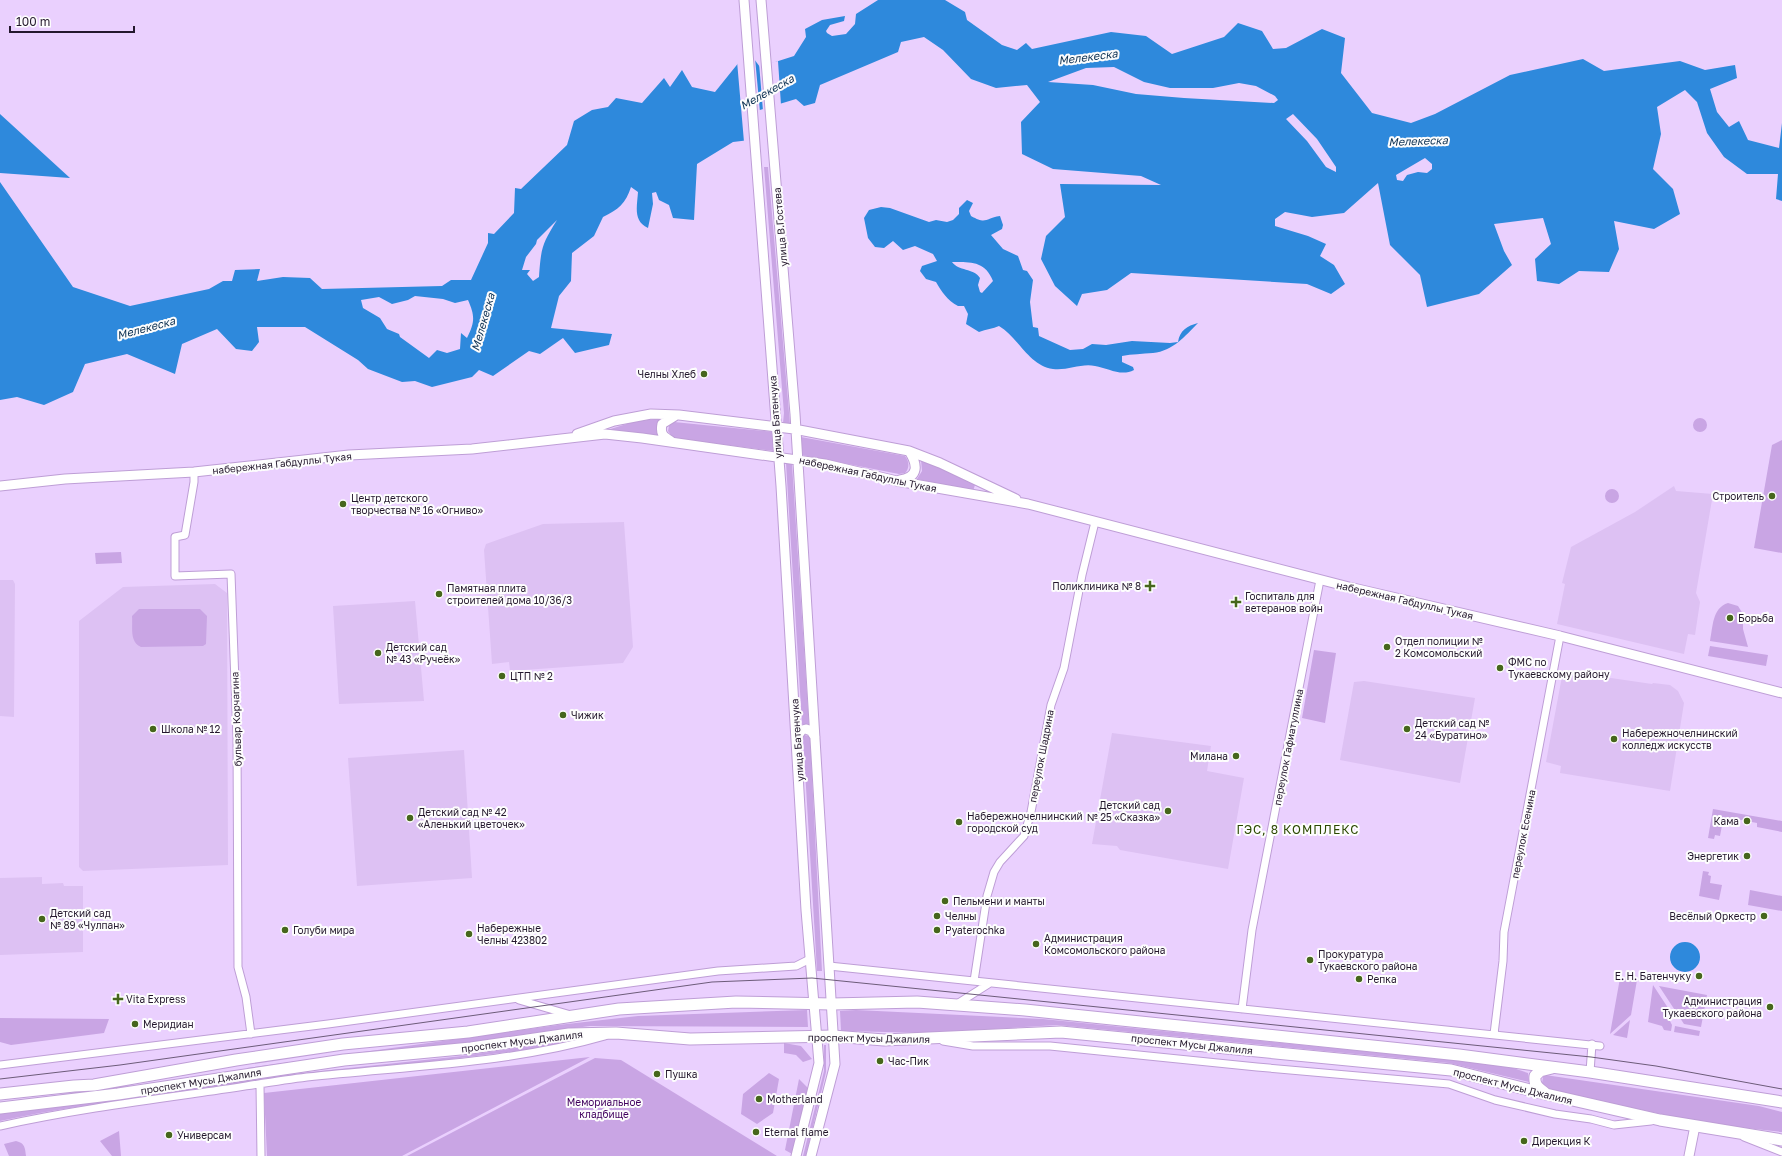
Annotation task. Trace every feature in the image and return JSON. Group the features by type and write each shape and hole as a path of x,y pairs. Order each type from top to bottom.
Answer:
{"main road":[{"name":"улица В.Гостева","path":"744,0 769,322"},
{"name":"улица В.Гостева","path":"761,0 795,414"},
{"name":"улица Батенчука","path":"769,322 797,737 810,960 819,1063 796,1156"},
{"name":"улица Батенчука","path":"795,414 794,430 835,1064 811,1156"},
{"name":"набережная Габдуллы Тукая","path":"564,438 614,421 638,415 679,415 794,430 909,451 940,463 1028,504"},
{"path":"672,442 663,436 661,431 662,424 679,415"},
{"name":"набережная Габдуллы Тукая","path":"0,486 65,479 194,472 349,455 472,449 605,434 797,459 897,481 1028,504 1320,580 1560,636 1782,693"},
{"path":"897,481 909,478 914,472 916,466 909,451"},
{"path":"797,737 802,730 806,729 811,731 815,737"},
{"name":"проспект Мусы Джалиля","path":"0,1094 94,1085 236,1060 343,1044 468,1032 619,1009 728,1003 832,1004 918,1002 1148,1022 1459,1055 1590,1072 1782,1102"},
{"name":"проспект Мусы Джалиля","path":"0,1108 118,1094 344,1060 471,1048 569,1034 616,1033 690,1039 833,1036 884,1040 934,1039 1061,1032 1451,1070 1546,1094 1660,1120 1782,1140"},
{"path":"1546,1094 1538,1088 1535,1082 1535,1076 1540,1071 1555,1067"},
{"path":"1689,1156 1695,1126"}],"street":[{"name":"бульвар Корчагина","path":"194,472 194,482 185,535 174,537 175,576 231,574 237,737 238,967 246,997 251,1034"},
{"name":"переулок Шадрина","path":"974,981 987,896 994,872 1000,862 1024,836 1031,812 1051,705 1064,668 1082,575 1095,522"},
{"name":"переулок Гафиатуллина","path":"1242,1009 1252,930 1320,580"},
{"name":"переулок Есенина","path":"1494,1034 1503,961 1504,932 1560,636"},
{"path":"0,1065 251,1034 718,971 796,966 810,960"},
{"path":"829,966 1596,1045 1590,1072"},
{"path":"956,1005 991,983"},
{"path":"514,999 575,1016"},
{"path":"0,1126 123,1104 306,1078 432,1066 569,1047 616,1033"},
{"path":"934,1039 973,1046 1050,1046 1257,1067 1449,1084 1495,1100 1555,1114 1591,1119 1614,1125 1660,1120"},
{"path":"260,1085 262,1156"},
{"path":"1735,1132 1770,1149 1782,1152"}],"shaded area":[{"path":"1674,486 1676,491 1713,494 1696,593 1700,602 1695,635 1688,634 1684,654 1557,624 1565,584 1562,583 1571,547 1635,512"},
{"path":"624,522 633,647 623,663 510,671 509,662 492,664 484,550 486,544 543,524"},
{"path":"0,580 13,580 15,584 14,717 0,716"},
{"name":"Школа № 12","path":"215,584 227,593 228,865 83,871 79,867 79,621 123,587"},
{"name":"Детский сад № 43 «Ручеёк»","path":"415,601 424,701 339,704 333,606"},
{"name":"Набережночелнинский колледж искусств","path":"1563,671 1652,684 1670,685 1678,691 1684,703 1670,791 1560,773 1561,766 1546,762"},
{"name":"Детский сад № 24 «Буратино»","path":"1364,681 1475,698 1460,783 1340,760 1354,682"},
{"name":"Детский сад № 25 «Сказка»","path":"1112,733 1211,746 1207,771 1244,778 1228,869 1120,850 1117,846 1092,844"},
{"name":"Детский сад № 42 «Аленький цветочек»","path":"464,750 472,878 357,886 348,758"},
{"name":"Детский сад № 89 «Чулпан»","path":"42,877 42,884 63,883 64,886 83,886 83,952 0,955 0,878"}],"green space":[{"path":"764,167 768,167 790,424 783,423 784,413"},
{"path":"662,418 660,421 660,437 635,432 604,431 633,422"},
{"path":"1700,418 1705,420 1707,425 1705,430 1700,432 1695,430 1693,425 1695,420"},
{"path":"674,422 774,432 774,451 673,438 668,431 669,426"},
{"path":"801,437 905,456 908,462 908,469 905,473 899,474 802,455"},
{"name":"Строитель","path":"1782,440 1782,553 1754,548 1772,445"},
{"path":"921,460 969,481 975,485 973,491 917,479 922,471"},
{"path":"786,463 792,464 809,725 802,724"},
{"path":"1609,489 1615,489 1619,493 1619,499 1615,503 1609,503 1605,499 1605,493"},
{"path":"121,552 122,563 96,564 95,553"},
{"path":"1728,603 1738,606 1743,614 1743,629 1748,647 1710,641 1716,614 1723,605"},
{"path":"139,609 200,609 207,616 206,644 203,646 141,647 137,645 133,638 132,616"},
{"path":"1710,646 1768,655 1766,666 1708,656"},
{"path":"1314,650 1336,653 1325,723 1302,718"},
{"path":"804,735 810,736 822,971 817,971"},
{"path":"1713,809 1782,821 1782,832 1757,827 1757,823 1736,819 1735,823 1723,820 1720,836 1715,835 1714,839 1708,838"},
{"path":"1703,871 1709,872 1708,875 1711,876 1710,883 1722,885 1719,900 1699,896"},
{"path":"1750,890 1782,896 1782,911 1748,905"},
{"path":"1620,978 1637,980 1631,1015 1610,1034"},
{"path":"1653,985 1672,1014 1669,1019 1672,1025 1671,1031 1664,1030 1662,1026 1648,1022"},
{"path":"1659,986 1707,995 1701,1027 1684,1024"},
{"path":"807,1010 808,1027 590,1026 247,1072 247,1068 558,1025 638,1016"},
{"path":"856,1010 1043,1019 1453,1060 1513,1068 1528,1073 1529,1082 1449,1063 1057,1025 931,1033 841,1031 840,1011"},
{"path":"0,1018 109,1019 104,1033 11,1045 0,1042"},
{"path":"1630,1020 1627,1038 1613,1035"},
{"path":"1675,1026 1700,1031 1699,1036 1674,1032"},
{"path":"565,1041 561,1045 167,1094 62,1109 0,1121 0,1112 264,1077 462,1056"},
{"path":"784,1043 801,1046 812,1059 803,1062 796,1055 784,1053"},
{"path":"824,1045 826,1045 826,1072 806,1156 803,1156 824,1071"},
{"path":"590,1057 402,1156 267,1156 264,1093"},
{"name":"Мемориальное кладбище","path":"595,1058 621,1060 777,1156 407,1156"},
{"path":"769,1073 779,1079 773,1113 757,1124 741,1114 743,1094"},
{"path":"1545,1075 1759,1106 1782,1112 1782,1132 1692,1120 1544,1088 1542,1083"},
{"path":"799,1079 810,1090 794,1155 785,1150"},
{"path":"119,1131 121,1156 112,1156 100,1141"},
{"path":"16,1141 25,1148 26,1156 9,1156 4,1144"}],"water":[{"name":"Мелекеска","path":"878,0 945,0 965,12 967,20 1002,45 1017,50 1026,43 1032,49 1111,32 1146,36 1172,54 1224,37 1238,23 1262,31 1273,49 1286,48 1322,29 1345,38 1341,73 1372,113 1411,123 1435,114 1510,75 1583,59 1604,71 1680,61 1705,70 1735,65 1737,78 1710,89 1717,112 1729,127 1739,121 1748,140 1779,148 1782,123 1782,201 1776,199 1778,174 1747,174 1724,157 1707,133 1697,102 1685,90 1657,107 1661,134 1653,169 1673,189 1680,214 1654,229 1614,221 1619,249 1609,272 1579,271 1559,284 1537,281 1535,259 1551,244 1543,218 1494,224 1504,251 1512,265 1479,294 1427,307 1420,275 1390,245 1378,183 1344,213 1312,217 1285,212 1275,219 1275,226 1308,236 1326,244 1320,256 1334,265 1345,284 1331,294 1307,284 1131,273 1107,290 1082,294 1077,306 1055,286 1041,259 1046,236 1065,217 1060,184 1161,185 1141,176 1053,169 1022,154 1021,122 1040,102 1027,85 996,88 971,79 943,50 924,37 901,42 898,52 820,85 815,103 804,106 796,99 753,112 758,139 733,142 697,164 694,220 673,218 669,205 659,200 656,192 652,193 653,204 648,228 640,222 637,213 638,192 631,187 624,202 613,212 603,217 594,236 572,253 571,281 559,296 551,328 612,334 609,345 575,353 563,338 540,354 529,351 493,376 479,370 472,377 432,387 415,381 402,382 368,369 358,360 305,327 257,327 259,342 252,351 236,349 217,329 182,344 175,374 127,354 85,364 73,392 44,405 17,397 0,400 0,182 73,287 130,306 209,289 223,281 232,281 235,270 260,269 257,281 283,277 310,278 322,289 442,286 451,280 471,280 488,243 488,233 494,234 514,213 515,188 521,189 567,145 574,121 592,110 608,107 616,98 642,103 664,78 670,87 682,70 692,87 715,92 748,51 760,67 794,56 806,37 805,29 822,20 845,16 844,21 830,25 826,31 832,36 846,34 855,24 856,14","holes":["1114,67 1144,82 1170,88 1213,88 1239,83 1256,86 1275,96 1278,100 1274,103 1184,98 1136,94 1093,85 1048,82 1086,68","1293,114 1317,139 1336,167 1336,172 1326,167 1307,141 1286,119","1425,158 1432,164 1432,169 1427,173 1418,172 1407,175 1403,181 1397,180 1396,175","557,220 543,247 539,277 533,281 527,274 530,270 522,270 526,257 536,244 537,240","415,296 443,299 455,303 468,300 473,315 472,328 467,338 461,333 460,349 447,353 437,350 429,358 400,337 399,334 387,329 380,318 363,308 361,300 379,297 392,304 408,300"]},
{"path":"0,114 70,178 0,173"},
{"path":"967,200 973,203 969,211 971,216 976,219 986,220 1000,216 1003,225 1002,229 991,235 1003,249 1018,256 1023,270 1027,271 1033,280 1030,302 1033,327 1038,328 1039,336 1070,350 1083,349 1092,344 1106,345 1132,341 1178,342 1160,352 1122,356 1122,362 1133,367 1134,370 1124,373 1090,365 1064,369 1045,367 1030,357 1006,331 999,326 979,332 966,324 968,314 964,306 958,306 951,301 936,282 926,279 920,271 922,266 937,261 933,254 915,246 903,250 893,241 884,248 875,247 868,238 864,218 869,210 881,207 890,208 929,222 936,220 947,222 953,220 959,214 959,208","holes":["952,262 977,264 982,266 990,274 993,281 982,293 980,292 978,285 980,278 974,273 958,267"]},
{"path":"1198,323 1178,342 1180,334 1185,329"},
{"path":"1685,942 1691,943 1699,951 1699,963 1691,971 1685,972 1679,971 1671,963 1670,957 1671,951 1679,943"}],"pier":[{"path":"746,50 749,50 755,58 760,112 755,114 760,139 758,141 744,142 737,61"},
{"path":"778,61 781,105 763,111 759,63 761,65"}],"tram line":[{"path":"0,1079 120,1065 712,982 812,978 1591,1057 1656,1066 1782,1089"}],"place":[{"name":"Челны Хлеб","path":"704,374"},
{"name":"Строитель","path":"1772,496"},
{"name":"Центр детского творчества № 16 «Огниво»","path":"343,504"},
{"name":"Поликлиника № 8","path":"1150,586"},
{"name":"Памятная плита строителей дома 10/36/3","path":"439,594"},
{"name":"Госпиталь для ветеранов войн","path":"1236,602"},
{"name":"Борьба","path":"1730,618"},
{"name":"Отдел полиции № 2 Комсомольский","path":"1387,647"},
{"name":"Детский сад № 43 «Ручеёк»","path":"378,653"},
{"name":"ФМС по Тукаевскому району","path":"1500,668"},
{"name":"ЦТП № 2","path":"502,676"},
{"name":"Чижик","path":"563,715"},
{"name":"Школа № 12","path":"153,729"},
{"name":"Детский сад № 24 «Буратино»","path":"1407,729"},
{"name":"Набережночелнинский колледж искусств","path":"1614,739"},
{"name":"Милана","path":"1236,756"},
{"name":"Детский сад № 25 «Сказка»","path":"1168,811"},
{"name":"Детский сад № 42 «Аленький цветочек»","path":"410,818"},
{"name":"Кама","path":"1747,821"},
{"name":"Набережночелнинский городской суд","path":"959,822"},
{"name":"Энергетик","path":"1747,856"},
{"name":"Пельмени и манты","path":"945,901"},
{"name":"Челны","path":"937,916"},
{"name":"Весёлый Оркестр","path":"1764,916"},
{"name":"Детский сад № 89 «Чулпан»","path":"42,919"},
{"name":"Голуби мира","path":"285,930"},
{"name":"Pyaterochka","path":"937,930"},
{"name":"Набережные Челны 423802","path":"469,934"},
{"name":"Администрация Комсомольского района","path":"1036,944"},
{"name":"Прокуратура Тукаевского района","path":"1310,960"},
{"name":"Е. Н. Батенчуку","path":"1699,976"},
{"name":"Репка","path":"1359,979"},
{"name":"Vita Express","path":"118,999"},
{"name":"Администрация Тукаевского района","path":"1770,1007"},
{"name":"Меридиан","path":"135,1024"},
{"name":"Час-Пик","path":"880,1061"},
{"name":"Пушка","path":"657,1074"},
{"name":"Motherland","path":"759,1099"},
{"name":"Eternal flame","path":"756,1132"},
{"name":"Универсам","path":"169,1135"},
{"name":"Дирекция К","path":"1524,1141"}],"district":[{"name":"ГЭС, 8 КОМПЛЕКС","path":"1298,830"}]}
